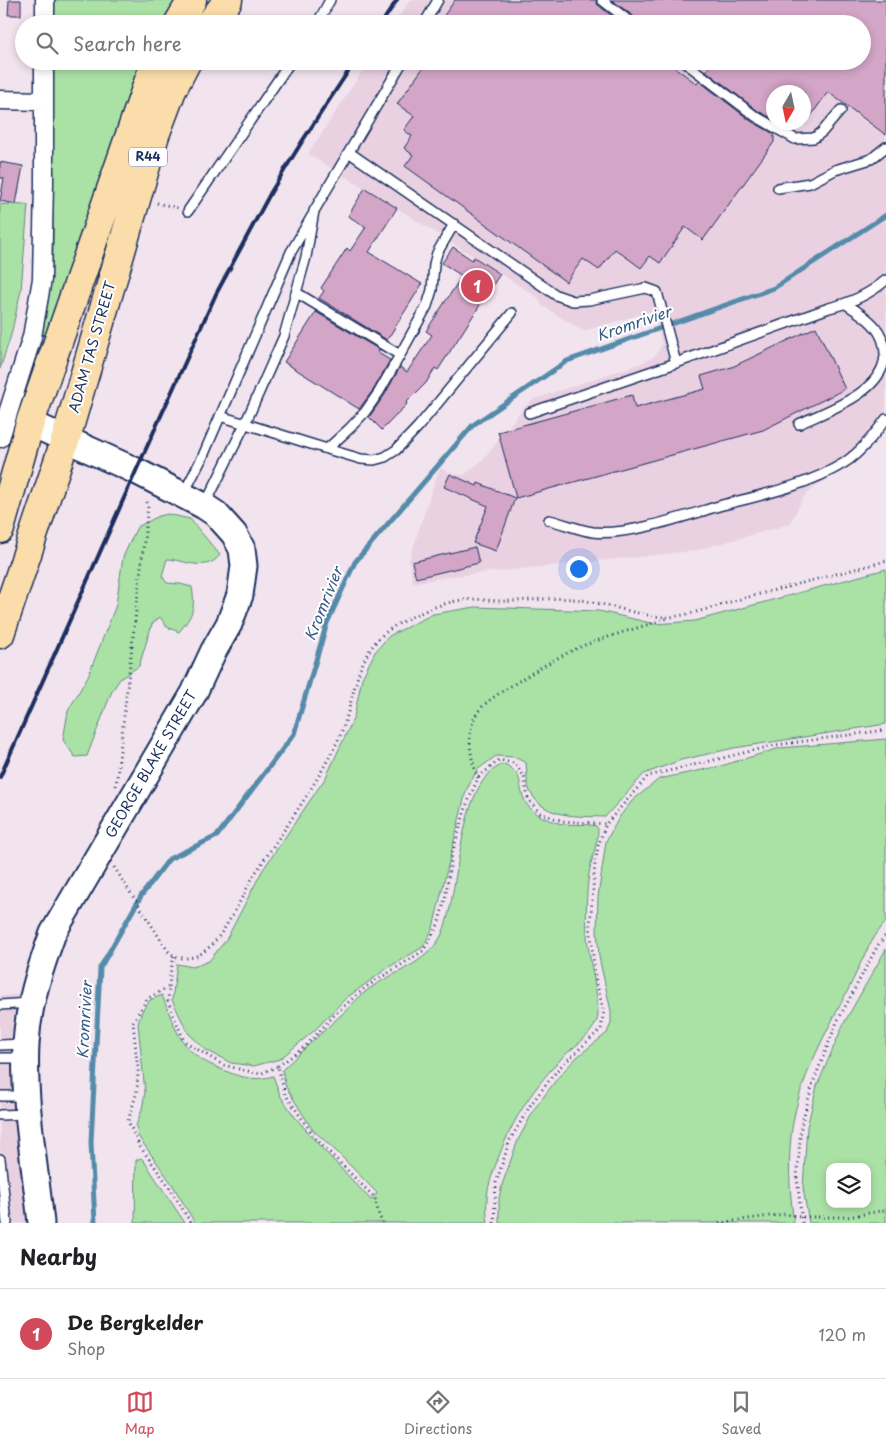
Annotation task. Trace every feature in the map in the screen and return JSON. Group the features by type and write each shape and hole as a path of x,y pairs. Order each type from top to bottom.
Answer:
{"main road":[{"path":"183,15 192,0"},
{"path":"217,15 228,0"},
{"name":"R44","path":"0,529 30,423 153,70"},
{"name":"ADAM TAS STREET","path":"0,634 66,438 154,135 182,70"}],"street":[{"path":"45,0 45,15"},
{"path":"0,438 32,337 42,279 44,70"},
{"path":"0,100 43,101"},
{"name":"GEORGE BLAKE STREET","path":"30,423 136,471 194,501 223,521 234,534 242,549 244,566 240,595 229,624 194,692 53,932 39,972 32,1003 26,1051 28,1105 41,1223"}],"lane":[{"path":"322,15 330,0"},
{"path":"429,15 438,0"},
{"path":"602,0 622,15"},
{"path":"188,211 285,70"},
{"path":"194,501 220,416 291,252 398,70"},
{"path":"695,70 755,116 795,139 814,138 841,110"},
{"path":"778,188 810,182 835,170 870,159 886,147"},
{"path":"350,153 556,295 573,301 589,300 646,288 657,292 676,363"},
{"path":"194,501 245,424 284,336 306,258 314,212"},
{"path":"327,449 365,412 400,356 427,306 432,290 437,253 454,224"},
{"path":"529,414 829,308 846,304 886,280"},
{"path":"297,293 400,356"},
{"path":"799,424 859,394 872,384 880,374 885,351 876,326 846,304"},
{"path":"220,416 362,459 374,460 385,457 396,450 418,427 512,313"},
{"path":"549,520 593,532 623,531 799,484 846,462 869,441 886,419"},
{"path":"0,1005 32,1003"},
{"path":"0,1045 26,1051"},
{"path":"0,1058 26,1051"},
{"path":"0,1096 28,1105"},
{"path":"0,1115 28,1105"},
{"path":"0,1159 7,1223"}],"path":[{"path":"152,201 188,211"},
{"path":"115,794 148,506 144,492"},
{"path":"478,778 472,764 470,748 470,732 476,715 502,691 550,662 584,646 675,616 886,561"},
{"path":"114,866 162,941 174,956 182,958 199,955 212,944 222,930 255,874 303,804 320,775 347,718 366,655 385,633 436,606 462,600 573,599 655,615 675,616"},
{"path":"494,1223 496,1182 510,1140 532,1104 559,1068 601,1029 604,1012 596,977 590,925 595,864 598,846 606,824 648,776 776,745 886,730"},
{"path":"174,956 168,1001 184,1040 223,1065 260,1074 278,1066 306,1046 336,1013 366,987 423,951 438,925 445,899 452,854 467,804 478,778 499,760 514,763 524,776 528,799 540,813 562,821 606,824"},
{"path":"802,1223 798,1177 801,1126 813,1083 837,1022 878,945 886,934"},
{"path":"169,986 147,1000 133,1022 138,1071 137,1092 128,1121 138,1145 168,1185 191,1223"},
{"path":"278,1066 285,1094 316,1139 375,1198 379,1216 383,1223"},
{"path":"719,1223 785,1214 801,1217 847,1216 886,1210"}],"shaded area":[{"path":"410,0 886,0 886,425 872,442 804,496 790,524 694,551 453,576 413,583 409,560 440,468 454,474 464,475 484,459 524,407 534,399 639,364 655,356 662,344 653,311 583,331 541,305 540,299 308,154 363,70 871,70 871,15 400,15"},
{"path":"23,994 30,1223 0,1223 0,996"}],"green space":[{"path":"54,0 178,0 171,15 54,15"},
{"path":"53,70 146,70 50,336 41,334 51,282 53,251"},
{"path":"0,204 28,205 21,290 11,335 0,369"},
{"path":"168,514 190,519 220,555 208,563 202,564 167,559 162,576 167,583 192,587 193,607 190,617 179,632 167,627 160,617 152,624 139,666 120,679 112,691 87,756 75,757 63,740 68,711 88,676 116,605 123,557 137,527 159,516"},
{"path":"886,569 886,724 734,748 681,760 644,774 605,817 574,816 545,808 529,790 526,763 514,757 496,756 477,770 466,791 433,928 423,947 389,967 345,999 315,1030 280,1059 254,1066 231,1063 206,1050 188,1033 172,1000 177,964 193,967 209,961 226,940 262,871 326,777 354,717 362,678 375,652 389,636 433,614 475,607 599,611 655,624 695,621"},
{"path":"886,739 886,922 870,945 825,1035 810,1067 798,1100 792,1130 790,1157 790,1183 794,1223 499,1223 499,1198 503,1182 518,1140 535,1108 560,1075 577,1057 607,1033 611,1023 611,1011 599,957 597,930 598,897 606,841 620,816 632,801 659,779 721,766 780,748"},
{"path":"505,764 518,776 526,803 538,814 558,823 591,825 596,826 598,829 589,874 586,912 588,943 598,1013 594,1027 549,1073 530,1097 514,1122 490,1182 487,1203 488,1223 195,1223 172,1184 138,1136 136,1126 145,1092 138,1024 142,1011 150,1000 162,995 178,1034 187,1047 205,1062 239,1076 256,1079 273,1076 281,1097 295,1117 371,1200 377,1193 312,1129 286,1087 282,1070 365,992 418,961 434,946 441,936 447,918 468,814 477,791 489,773"},
{"path":"886,949 886,1223 809,1223 803,1188 807,1127 817,1086 843,1025"},
{"path":"141,1158 185,1223 135,1223 136,1160"}],"building":[{"path":"9,0 21,0 21,15 8,15"},
{"path":"455,0 596,0 598,5 611,15 444,15"},
{"path":"612,0 886,0 886,135 828,92 811,115 811,85 766,85 766,115 758,111 706,71 871,70 871,15 632,15"},
{"path":"422,70 678,70 697,84 699,81 751,121 774,134 774,142 703,240 685,227 660,263 650,256 641,268 615,249 599,270 583,259 566,282 405,166 413,155 404,148 412,136 404,130 414,116 397,104"},
{"path":"0,162 23,166 16,204 0,201 4,178 0,178"},
{"path":"365,188 397,208 369,252 422,284 387,340 319,298 324,291 321,288 347,248 350,251 366,227 348,216"},
{"path":"453,247 472,260 474,257 500,274 438,370 435,368 426,383 382,430 369,417 384,396 400,367 407,372 432,335 426,331 462,276 442,263"},
{"path":"316,312 380,350 378,353 390,360 374,389 359,409 284,362"},
{"path":"816,327 845,389 763,430 516,498 498,432 632,395 635,408 705,389 701,376 732,367"},
{"path":"450,474 477,486 478,483 515,498 496,551 473,543 488,506 444,487"},
{"path":"475,547 479,563 416,578 412,562"}],"waterway":[{"name":"Kromrivier","path":"95,1223 91,1142 100,968 141,896 169,859 217,836 294,734 327,623 355,562 473,425 567,361 774,288 886,215"}],"railway":[{"path":"387,15 397,0"},
{"path":"0,777 216,294 271,192 349,70"}],"place":[{"name":"De Bergkelder","path":"477,286"}]}
